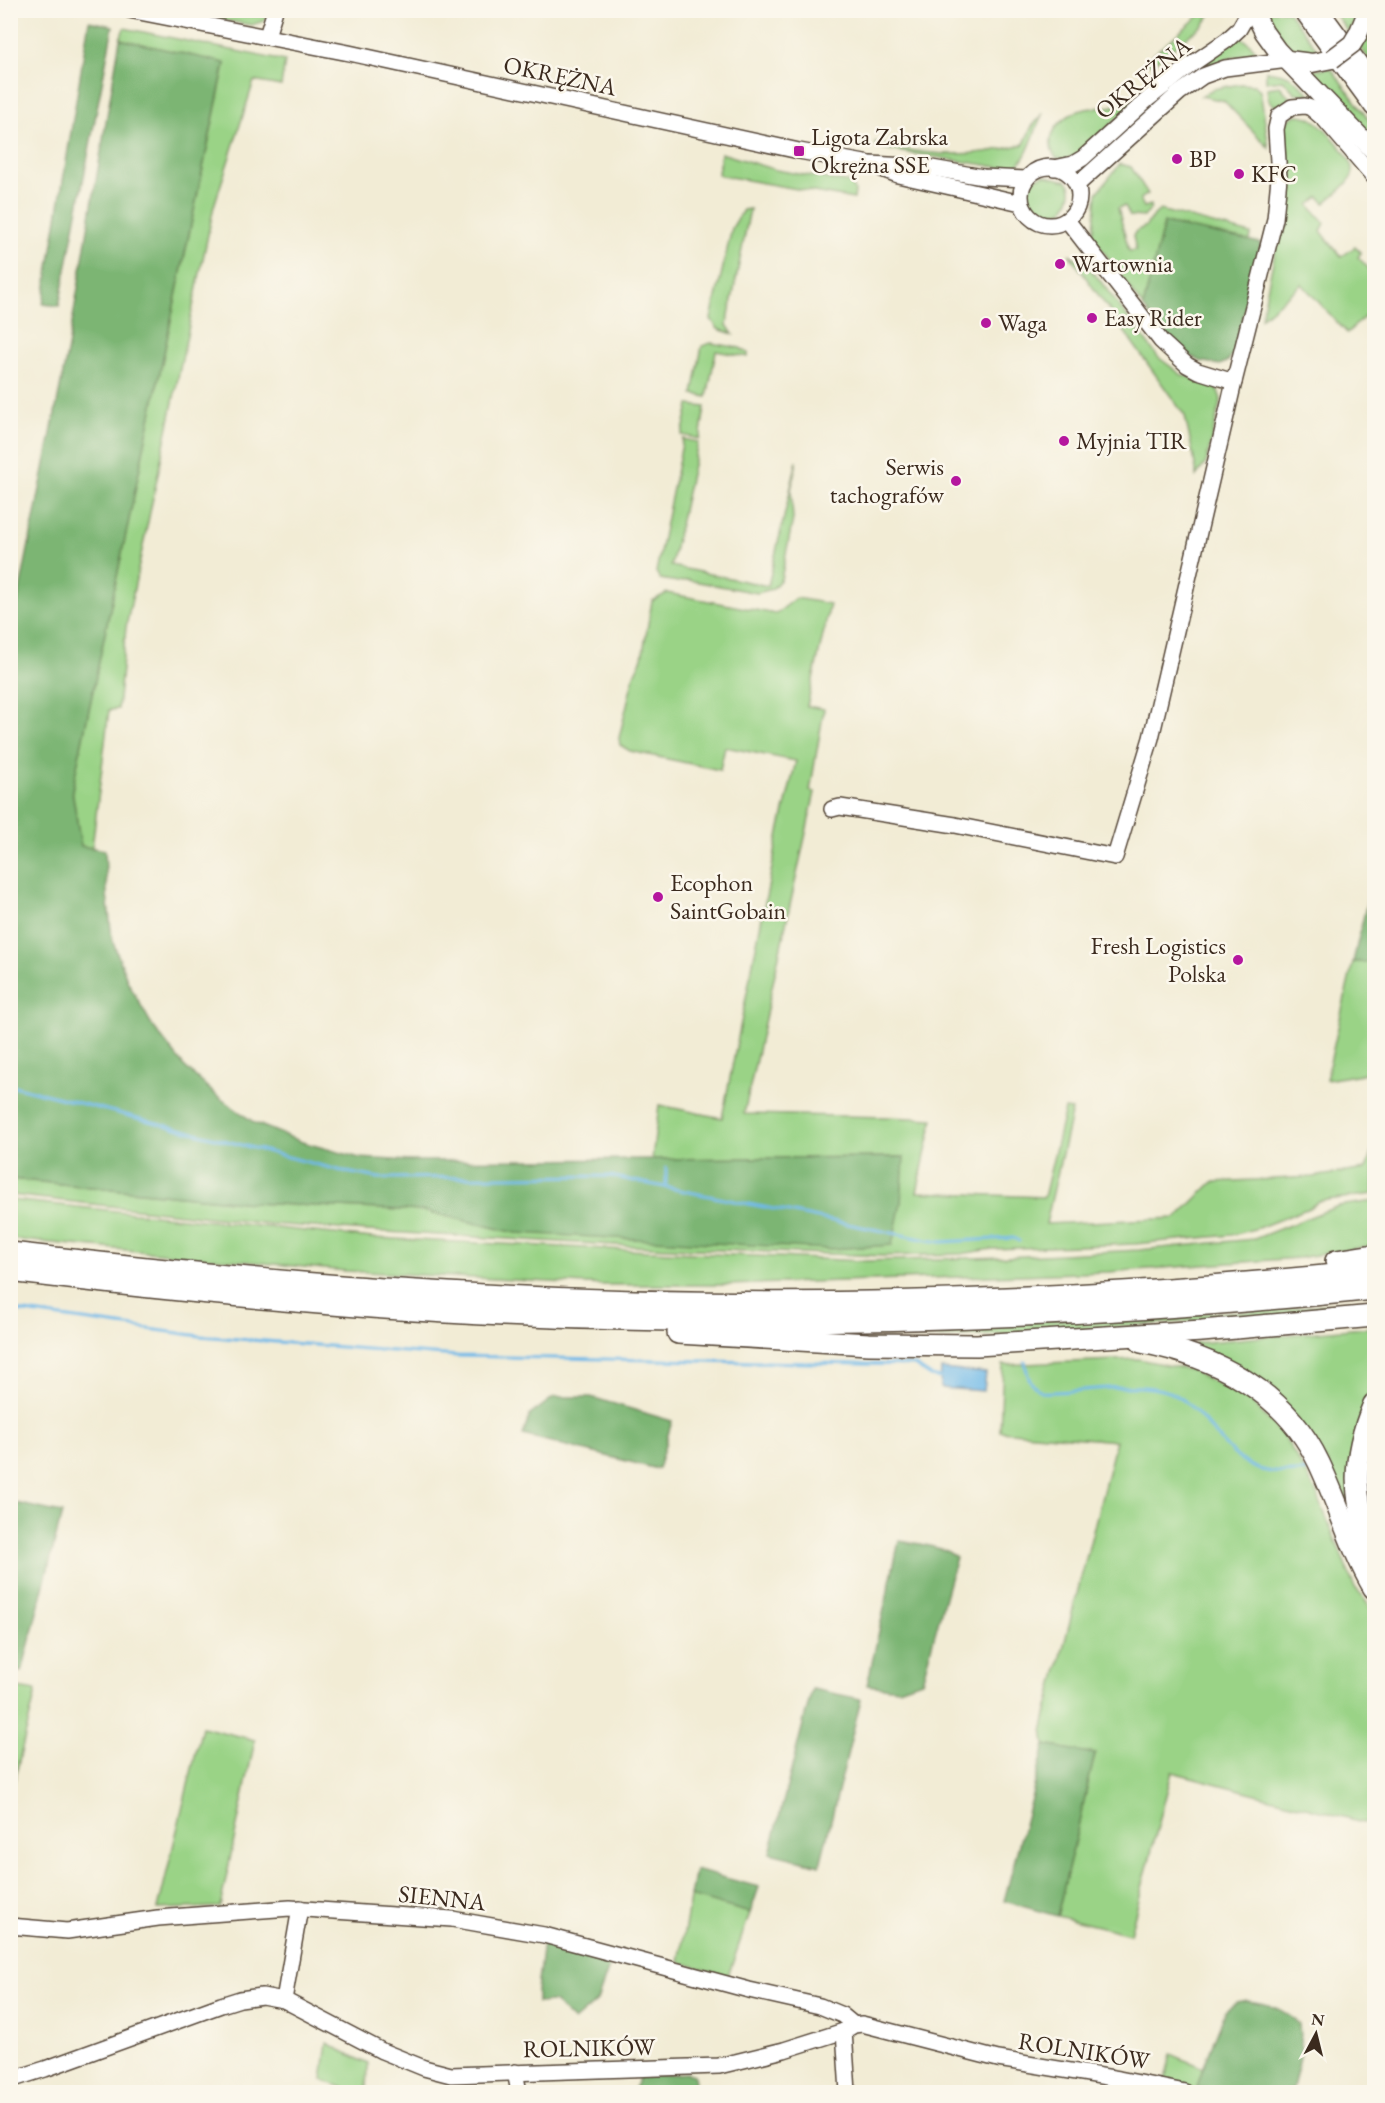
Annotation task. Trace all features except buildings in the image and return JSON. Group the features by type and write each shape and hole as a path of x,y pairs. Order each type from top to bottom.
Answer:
{"highway":[{"path":"10,1253 166,1271 403,1291 586,1299 730,1302 878,1301 1131,1291 1374,1271"},
{"path":"1131,1291 1374,1255"},
{"path":"10,1271 318,1303 556,1316 793,1320 993,1316 1156,1308 1374,1289"},
{"path":"556,1316 619,1330 869,1344 977,1345 1374,1316"},
{"path":"1110,1337 1178,1350 1222,1366 1256,1388 1283,1412 1300,1431 1318,1462 1351,1544 1374,1588"},
{"path":"1374,1404 1363,1430 1357,1472 1358,1503 1374,1556"}],"main road":[{"path":"1252,10 1277,50 1374,151"},
{"path":"1303,10 1374,107"},
{"path":"1319,10 1374,84"},
{"path":"1287,60 1312,63 1332,59 1352,44 1369,10"},
{"path":"1369,10 1374,21"}],"street":[{"name":"OKRĘŻNA","path":"129,10 267,36 799,151 870,164 926,167 983,177 1026,179"},
{"path":"267,36 275,10"},
{"name":"OKRĘŻNA","path":"1054,168 1073,164 1083,158 1149,98 1192,63 1227,40 1239,29 1252,10"},
{"name":"OKRĘŻNA","path":"1077,185 1179,93 1203,76 1225,68 1287,60"},
{"path":"832,809 840,807 943,823 1115,857 1150,738 1275,219 1280,178 1276,129 1279,116 1292,107 1311,108 1325,120 1374,177"},
{"name":"OKRĘŻNA","path":"870,164 898,176 1021,203"},
{"path":"1044,168 1054,168 1064,171 1077,185 1078,204 1074,213 1067,220 1049,225 1040,224 1032,219 1021,203 1020,194 1026,179 1033,173 1044,168"},
{"path":"1067,220 1161,341 1187,365 1198,371 1234,382"},
{"path":"284,2000 295,1908"},
{"name":"SIENNA","path":"10,1926 67,1931 158,1918 295,1908 452,1919 544,1935 749,1990 820,2006 847,2024"},
{"name":"ROLNIKÓW","path":"10,2080 45,2070 240,1999 262,1996 284,2000 382,2051 444,2074 719,2066 784,2050 847,2024 872,2025 998,2059 1185,2092"},
{"path":"847,2024 848,2092"},
{"path":"515,2072 519,2092"}],"green space":[{"path":"1206,10 1213,11 1203,25 1152,64 1143,63"},
{"path":"165,11 268,11 264,21 252,25"},
{"path":"1264,11 1288,11 1320,53 1305,55 1294,52 1280,38"},
{"path":"1333,11 1356,11 1355,21 1348,32"},
{"path":"89,21 113,26 59,306 43,304"},
{"path":"1368,24 1374,35 1374,66 1359,46"},
{"path":"124,28 285,61 281,86 254,81 214,206 126,627 118,709 109,710 92,848 81,847 72,790 225,64 120,39"},
{"path":"1239,36 1252,46 1256,55 1234,57 1205,67 1078,176 1074,172 1180,80"},
{"path":"120,39 225,63 72,790 81,846 105,850 112,939 128,982 152,1025 184,1066 217,1096 255,1123 302,1142 360,1158 410,1161 904,1157 901,1203 892,1245 830,1249 516,1233 425,1211 252,1203 11,1179 11,635 67,353"},
{"path":"1331,68 1374,127 1374,142 1307,70"},
{"path":"1266,71 1292,78 1311,95 1295,93 1283,80 1266,82"},
{"path":"1240,84 1254,85 1260,90 1269,148 1224,101 1201,96 1213,89"},
{"path":"1280,86 1291,99 1277,106 1270,101 1267,88"},
{"path":"1140,96 1076,156 1056,158 1051,142 1053,134 1063,120 1078,111 1111,107"},
{"path":"1043,113 1025,156 1017,165 1008,168 877,148 875,143 914,151 949,154 1004,149 1024,144 1031,128"},
{"path":"1296,115 1308,117 1319,124 1338,144 1352,166 1352,176 1341,189 1325,203 1319,197 1309,205 1325,223 1321,231 1341,257 1355,247 1361,253 1358,257 1370,270 1374,266 1374,308 1347,333 1302,284 1261,318 1284,199 1284,126"},
{"path":"721,153 776,170 851,183 855,191 854,199 718,175"},
{"path":"1120,164 1131,167 1148,194 1140,199 1144,207 1151,205 1144,217 1130,216 1125,206 1118,208 1129,251 1136,250 1133,236 1136,231 1146,226 1160,210 1251,234 1250,241 1164,223 1143,307 1091,234 1094,230 1097,193"},
{"path":"1044,175 1066,180 1071,187 1069,199 1063,210 1047,216 1042,215 1025,195 1032,182"},
{"path":"750,209 727,325 733,334 718,329 711,319 732,228 743,210"},
{"path":"1164,223 1261,243 1234,353 1228,361 1220,365 1200,361 1179,350 1143,307"},
{"path":"1069,254 1084,263 1098,278 1158,357 1182,375 1211,384 1218,391 1221,399 1206,463 1196,476 1185,416"},
{"path":"711,343 740,348 748,353 748,357 716,351 707,397 693,394 702,346"},
{"path":"689,405 705,407 700,439 682,435"},
{"path":"683,439 698,442 671,566 768,586 797,461 791,490 793,519 781,579 772,589 757,593 688,580 678,582 660,579 656,572"},
{"path":"667,593 776,614 796,598 830,604 807,706 824,709 810,791 815,792 744,1114 933,1119 917,1192 1044,1197 1065,1109 1072,1110 1046,1224 1176,1218 1213,1182 1312,1177 1366,1169 1374,1145 1374,1194 1319,1201 1309,1208 1258,1228 1232,1235 1135,1244 992,1249 961,1254 884,1256 667,1248 368,1231 271,1224 11,1195 11,1179 252,1203 425,1211 516,1233 901,1203 903,1157 652,1159 659,1105 722,1118 779,832 796,761 725,747 720,770 630,751 620,745 619,738 634,675 642,658 652,601"},
{"path":"1374,872 1374,962 1353,962"},
{"path":"1353,962 1374,962 1374,1072 1326,1080"},
{"path":"11,1200 372,1238 863,1261 1139,1250 1254,1239 1338,1206 1374,1201 1374,1245 1299,1258 1108,1272 726,1285 604,1285 346,1271 11,1239"},
{"path":"1374,1300 1374,1309 950,1338 791,1330 1252,1311"},
{"path":"1374,1327 1374,1389 1368,1401 1363,1546 1374,1567 1374,1576 1325,1459 1194,1346 1195,1343"},
{"path":"1138,1359 1191,1370 1249,1400 1284,1436 1314,1487 1354,1586 1374,1612 1374,1825 1172,1772 1130,1934 1057,1916 1095,1754 1045,1745 1043,1727 1116,1441 1000,1431 1003,1365"},
{"path":"554,1397 591,1397 672,1421 658,1469 523,1435 530,1415"},
{"path":"1374,1422 1374,1541 1361,1482"},
{"path":"11,1502 62,1513 22,1672 11,1670"},
{"path":"899,1541 945,1550 956,1557 922,1681 899,1689 867,1685"},
{"path":"10,1687 36,1691 11,1794"},
{"path":"812,1689 861,1699 820,1865 770,1853"},
{"path":"202,1727 255,1740 220,1907 158,1909"},
{"path":"1045,1745 1095,1754 1057,1916 1004,1901"},
{"path":"695,1870 759,1887 750,1913 690,1896"},
{"path":"691,1892 750,1913 728,1976 679,1962"},
{"path":"543,1942 612,1959 597,2001 574,2021 554,2002 537,2003"},
{"path":"1247,2001 1275,2008 1288,2014 1299,2024 1301,2053 1292,2092 1219,2092 1197,2087 1226,2010 1236,2003"},
{"path":"327,2043 368,2064 367,2092 355,2092 322,2080"},
{"path":"1171,2054 1203,2068 1196,2092 1183,2092 1165,2081"},
{"path":"686,2073 694,2075 695,2083 690,2092 632,2092 640,2077"}],"water":[{"path":"941,1369 986,1373 984,1391 940,1388"}],"waterway":[{"path":"10,1085 346,1172 379,1178 610,1176 927,1240 941,1242 1013,1238 1019,1241"},
{"path":"666,1168 666,1187"},
{"path":"10,1310 200,1336 457,1356 914,1365 931,1376 941,1378"},
{"path":"1025,1362 1031,1382 1041,1392 1123,1387 1155,1388 1169,1392 1188,1404 1227,1447 1247,1464 1272,1472 1308,1471"}],"place":[{"name":"Ligota Zabrska Okrężna SSE","path":"799,151"},
{"name":"BP","path":"1177,159"},
{"name":"KFC","path":"1239,174"},
{"name":"Wartownia","path":"1060,264"},
{"name":"Easy Rider","path":"1092,318"},
{"name":"Waga","path":"986,323"},
{"name":"Myjnia TIR","path":"1064,441"},
{"name":"Serwis tachografów","path":"956,481"},
{"name":"Ecophon SaintGobain","path":"658,897"},
{"name":"Fresh Logistics Polska","path":"1238,960"}]}
